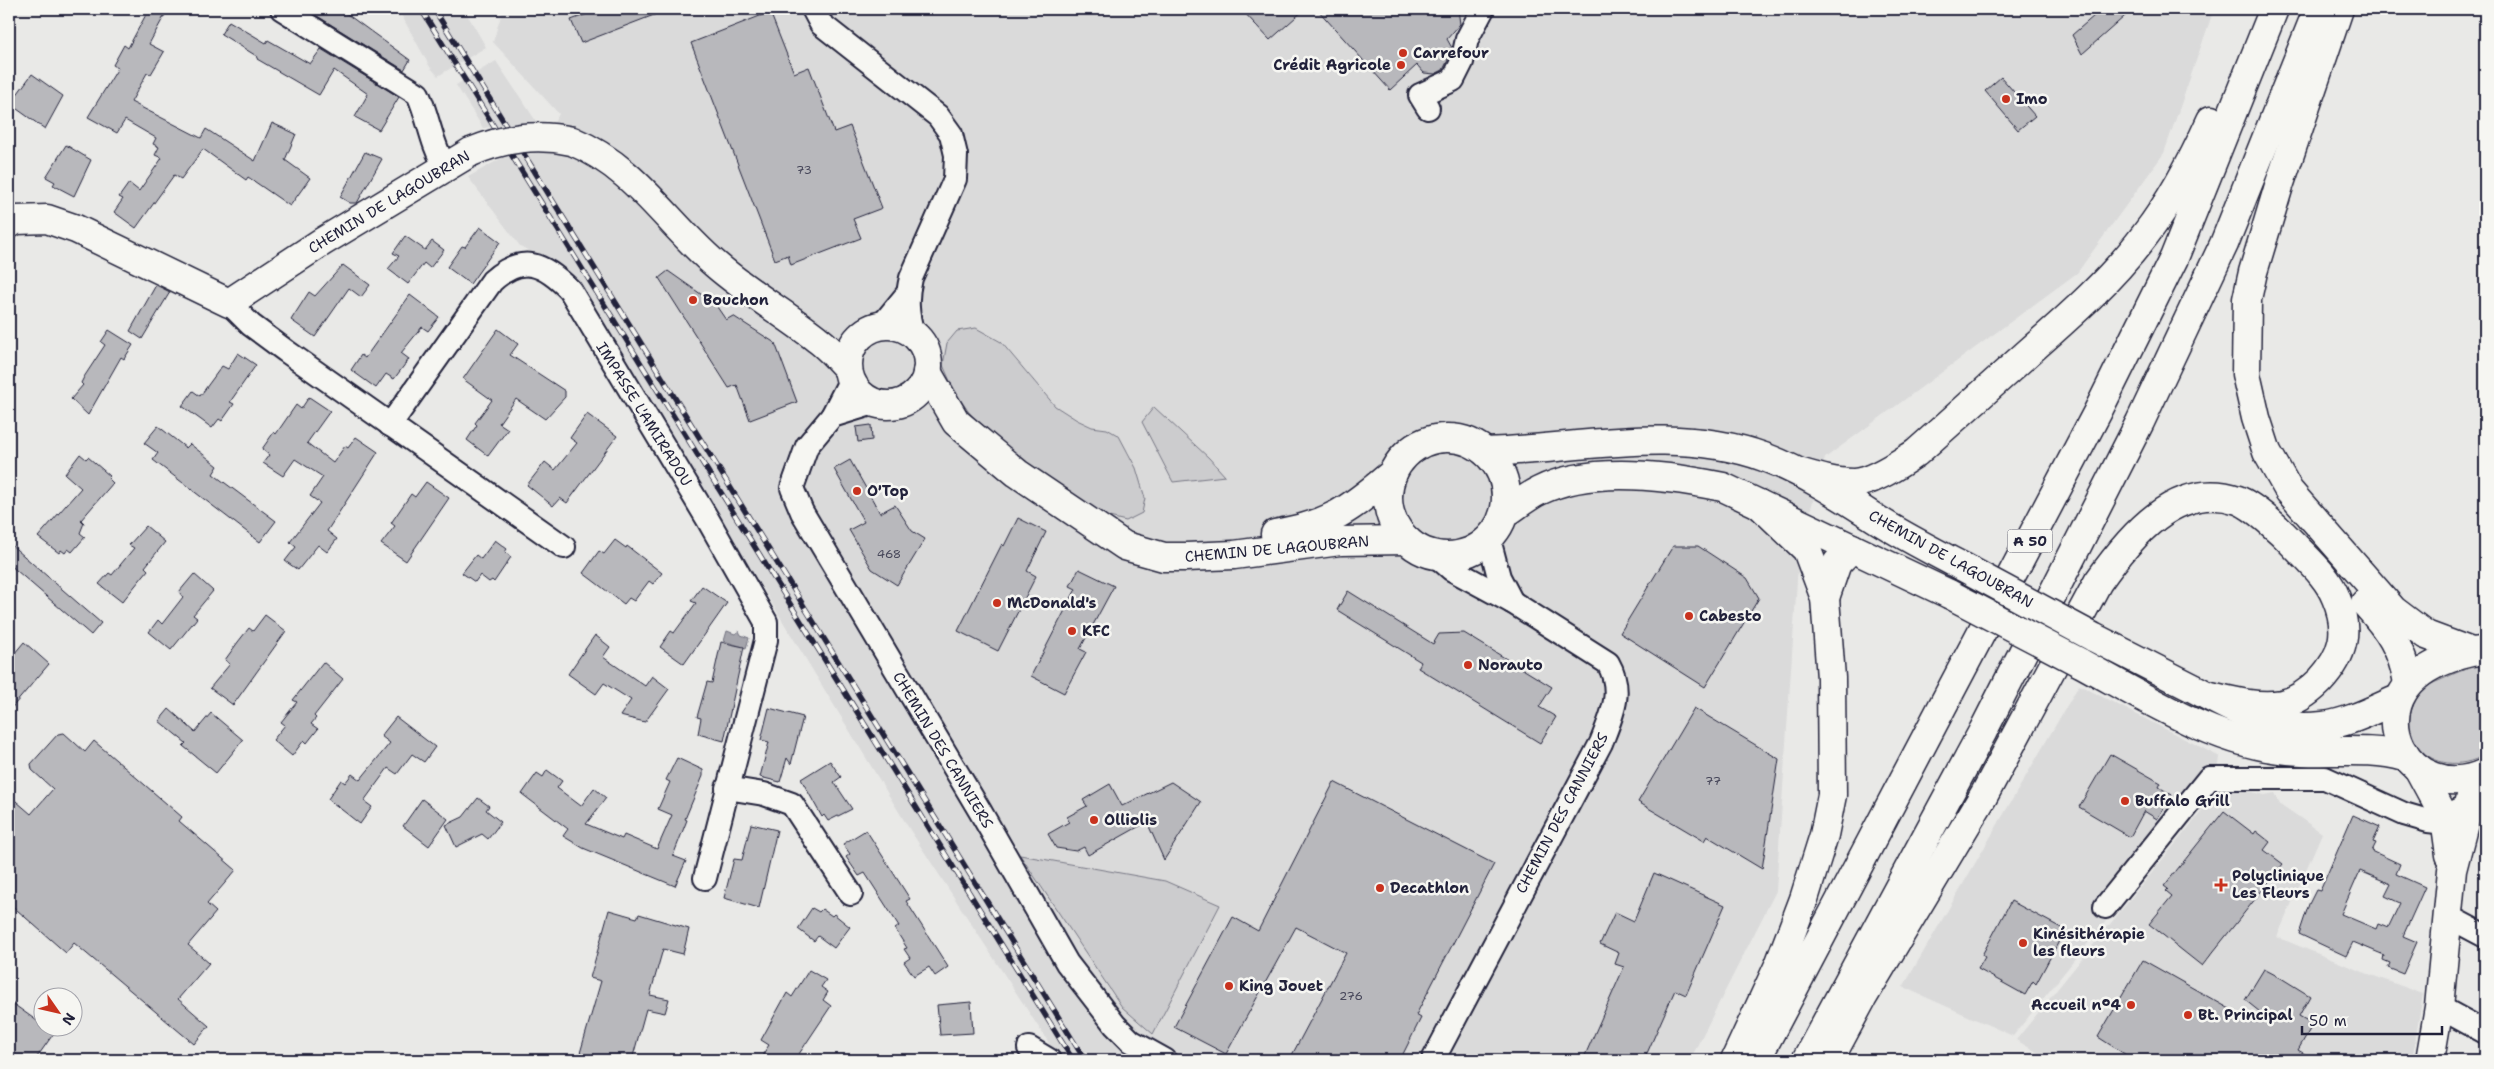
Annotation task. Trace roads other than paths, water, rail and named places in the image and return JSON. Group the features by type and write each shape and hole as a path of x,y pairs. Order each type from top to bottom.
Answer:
{"main road":[{"path":"1802,473 1831,481 1855,484 1887,472 1916,452 2079,308 2146,235 2183,177 2214,114 2254,9"},
{"name":"A 50","path":"1756,1060 2097,413 2174,258 2274,9"},
{"name":"A 50","path":"1806,1060 1983,731 2140,422 2224,244 2318,9"},
{"path":"2338,9 2278,189 2253,272 2247,299 2246,374 2256,418 2268,452 2289,491 2393,610 2426,635 2477,651"},
{"name":"CHEMIN DE LAGOUBRAN","path":"229,303 445,166 471,152 497,141 542,136 572,141 590,148 622,169 714,264 818,339 849,375"},
{"path":"9,224 16,220 47,219 76,229 229,303"},
{"path":"818,339 870,331 903,328 912,334 924,349 927,372 917,392 886,404 864,398 849,375 848,357 870,331"},
{"name":"CHEMIN DE LAGOUBRAN","path":"927,372 956,422"},
{"name":"CHEMIN DE LAGOUBRAN","path":"886,404 927,410 956,422 1016,473 1124,546 1164,557 1234,555 1356,540 1407,540"},
{"path":"1436,439 1460,439 1486,452 1502,474 1506,487 1504,514 1498,528 1489,539 1473,550 1454,556 1434,555 1420,550 1407,540 1397,529 1388,501 1393,473 1405,456 1414,448 1436,439"},
{"name":"CHEMIN DE LAGOUBRAN","path":"1486,452 1578,444 1671,440 1736,449 1764,457 1802,473 1901,534 2092,637 2243,715 2272,724 2301,727 2325,726 2346,721 2403,691 2424,670 2451,657 2477,651"},
{"name":"CHEMIN DE LAGOUBRAN","path":"1095,527 1177,541 1205,543 1236,541 1272,535 1308,526 1333,516 1356,502 1393,473"},
{"name":"CHEMIN DE LAGOUBRAN","path":"1504,514 1539,491 1558,483 1615,475 1687,479 1723,487 1949,594 2162,707 2236,738 2288,750 2370,750 2412,763 2440,778 2477,783"},
{"path":"1829,1060 1863,997 1984,795 2098,582 2121,549 2144,526 2169,508 2191,499 2216,496 2239,500 2279,515 2294,526 2318,550 2392,635 2402,656 2403,691 2393,722 2396,737 2433,793 2445,818 2452,870 2439,1007 2430,1060"},
{"path":"2207,695 2246,704 2283,704 2297,699 2314,688 2327,674 2338,660 2342,644 2344,630 2342,616 2336,596 2326,580 2279,530 2239,500"},
{"path":"1735,1060 1779,965 1804,899 1824,836 1832,795 1831,678 1825,598 1807,550 1758,504"},
{"path":"1825,598 1837,563 1865,537 1880,532 1901,534"},
{"path":"2452,870 2477,783"}],"street":[{"path":"282,9 418,94 426,111 436,149 445,166"},
{"path":"813,9 821,24 938,116 951,134 956,154 954,179 911,278 908,293 907,314 912,334"},
{"path":"1428,108 1420,95 1453,80 1462,62 1467,39 1483,9"},
{"name":"IMPASSE L'AMIRADOU","path":"390,425 492,281 500,274 512,267 532,264 552,272 570,290 708,518 766,622 766,640 726,788 705,878"},
{"path":"870,331 908,293"},
{"path":"229,303 252,325 286,352 564,547"},
{"name":"CHEMIN DES CANNIERS","path":"849,375 832,416 807,446 792,488 802,512 980,811 1067,964 1115,1025 1131,1040 1165,1060"},
{"path":"832,416 886,404"},
{"path":"1489,539 1499,576 1512,602"},
{"name":"CHEMIN DES CANNIERS","path":"1433,1060 1601,743 1613,713 1617,693 1615,675 1608,663 1512,602 1451,569 1434,555"},
{"path":"2105,907 2209,778 2325,778 2404,814 2438,822 2464,806 2477,783"},
{"path":"726,788 764,794 792,804 851,894"},
{"path":"2404,814 2421,808 2433,793"},
{"path":"2449,917 2485,936"},
{"path":"2439,1007 2485,1032"},
{"path":"1030,1048 1049,1060"}],"railway":[{"path":"421,9 1073,1060"},
{"path":"434,9 1085,1060"}],"place":[{"name":"Carrefour","path":"1403,53"},
{"name":"Crédit Agricole","path":"1401,65"},
{"name":"Imo","path":"2006,99"},
{"name":"Bouchon","path":"693,300"},
{"name":"O'Top","path":"857,491"},
{"name":"McDonald's","path":"997,603"},
{"name":"Cabesto","path":"1689,616"},
{"name":"KFC","path":"1072,631"},
{"name":"Norauto","path":"1468,665"},
{"name":"Buffalo Grill","path":"2125,801"},
{"name":"Olliolis","path":"1094,820"},
{"name":"Polyclinique Les Fleurs","path":"2221,885"},
{"name":"Decathlon","path":"1380,888"},
{"name":"Kinésithérapie les fleurs","path":"2023,943"},
{"name":"King Jouet","path":"1229,986"},
{"name":"Accueil n°4","path":"2131,1005"},
{"name":"Bt. Principal","path":"2188,1015"}]}
